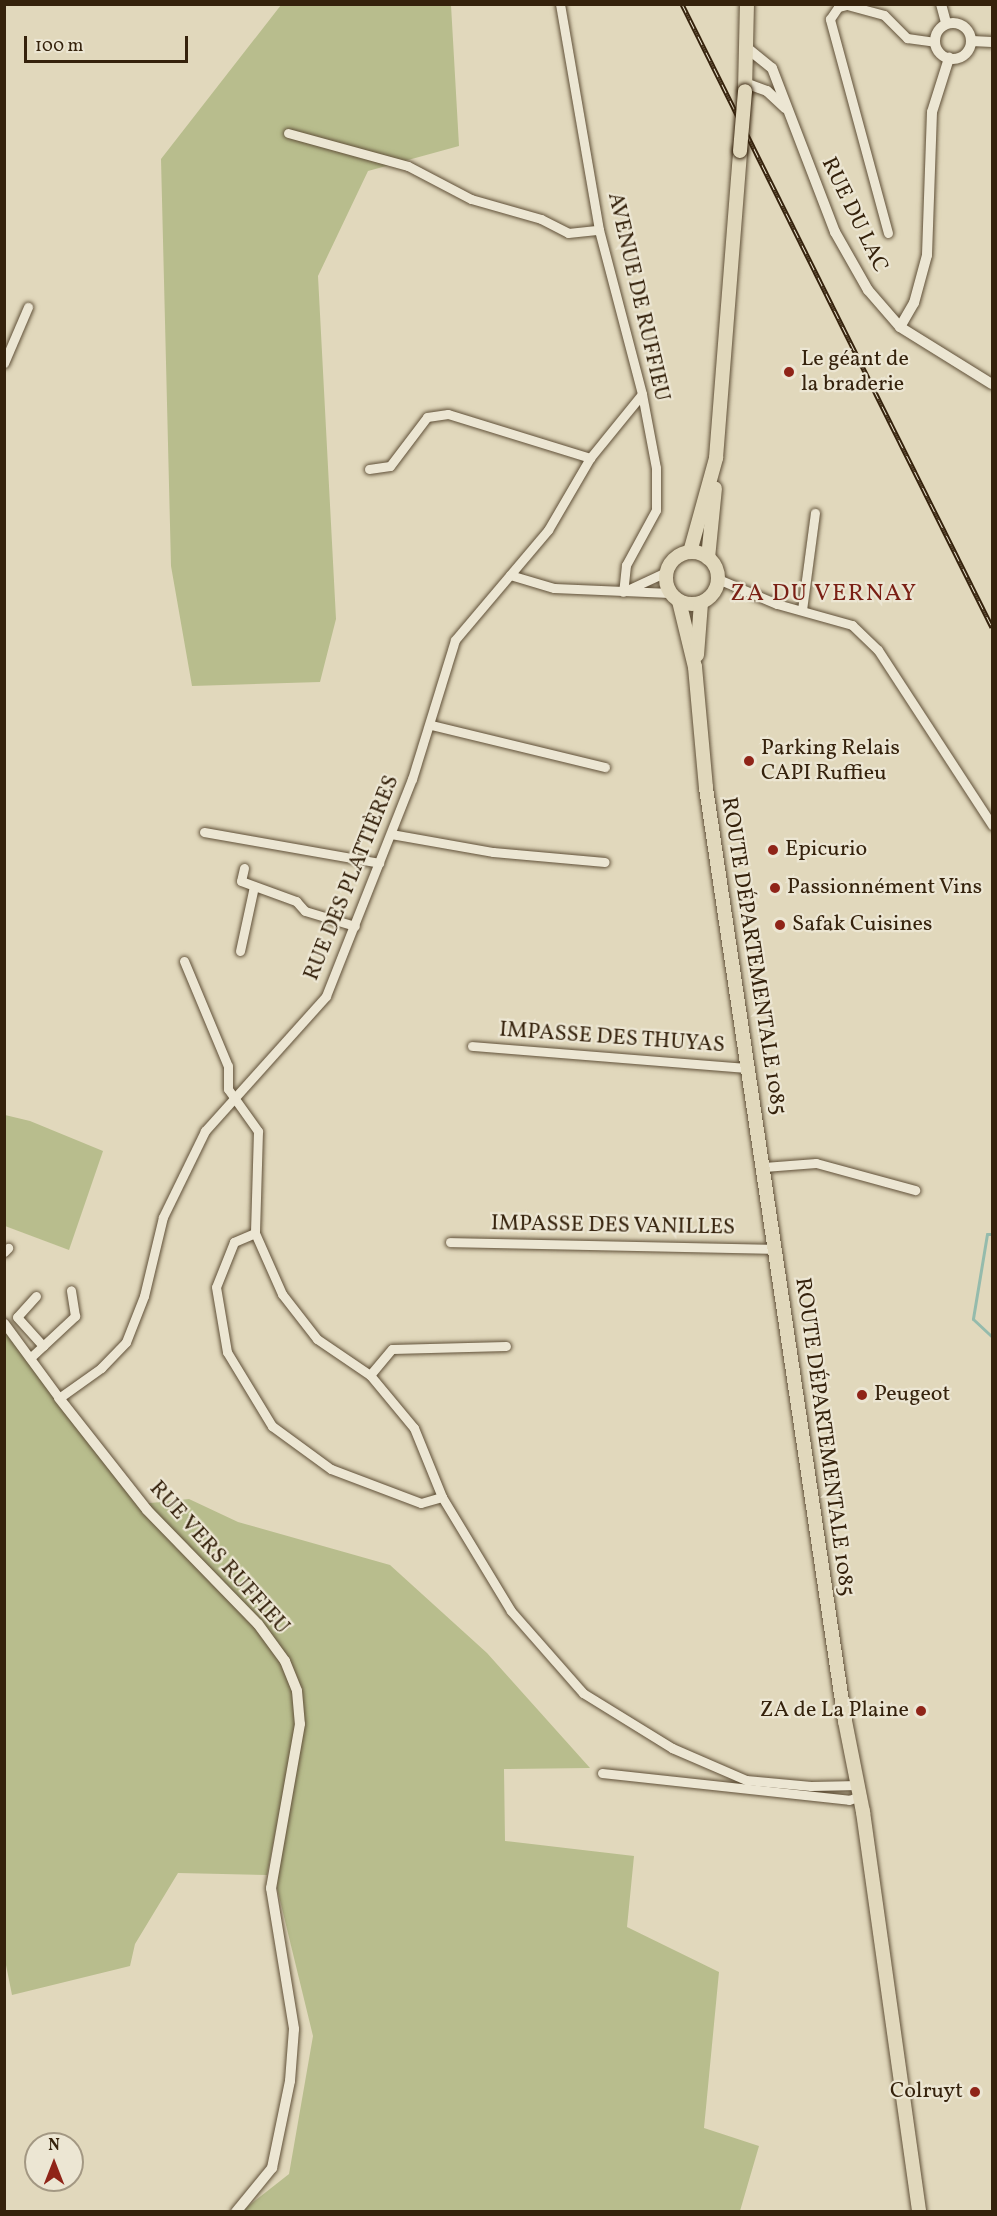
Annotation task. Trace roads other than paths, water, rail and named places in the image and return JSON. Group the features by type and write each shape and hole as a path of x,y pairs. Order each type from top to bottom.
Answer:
{"main road":[{"path":"695,666 701,603 715,589 718,579 708,558 745,87 747,4"},
{"path":"690,552 716,458"},
{"path":"695,666 666,572 671,562 690,552 708,558"},
{"path":"674,597 701,603"},
{"name":"ROUTE DÉPARTEMENTALE 1085","path":"695,666 706,788 859,1790 919,2211"}],"street":[{"name":"AVENUE DE RUFFIEU","path":"560,4 599,230 642,394 658,494 656,510 626,565 623,592"},
{"path":"941,4 946,23"},
{"path":"888,233 830,19 838,7 847,5 884,15 907,38 935,42"},
{"path":"946,23 967,28 972,41"},
{"path":"946,23 936,32 935,42 938,51 949,58 962,57 972,41"},
{"path":"972,41 993,42"},
{"name":"RUE DU LAC","path":"747,48 772,68 835,232 868,290 900,327 993,384"},
{"path":"900,327 914,303 927,255 932,112 949,58"},
{"name":"RUE DU LAC","path":"745,87 767,91 787,110"},
{"path":"288,133 408,166 471,199 541,219 568,233 599,230"},
{"path":"4,363 28,307"},
{"name":"RUE DES PLATTIÈRES","path":"60,1398 101,1368 126,1342 142,1304 160,1226 173,1192 205,1131 232,1096 326,996 391,834 431,725 455,640 548,530 590,458 642,394"},
{"path":"369,469 390,466 427,417 448,414 590,458"},
{"path":"802,610 814,513"},
{"path":"623,592 666,572"},
{"path":"510,575 554,588 674,597"},
{"path":"718,579 777,604 852,625 874,646 936,734 993,825"},
{"path":"431,725 605,767"},
{"path":"204,832 379,863"},
{"path":"391,834 493,852 605,862"},
{"path":"244,868 241,881 296,901 305,911 355,926"},
{"path":"240,951 254,886"},
{"path":"184,961 228,1066 228,1089 258,1131 255,1233 282,1294 317,1339 370,1375 414,1428 442,1497 511,1611 583,1693 672,1748 746,1780 859,1790"},
{"name":"IMPASSE DES THUYAS","path":"472,1046 748,1068"},
{"path":"764,1167 816,1162 915,1190"},
{"path":"255,1233 234,1242 216,1287 227,1352 272,1425 331,1469 421,1503 442,1497"},
{"name":"IMPASSE DES VANILLES","path":"450,1242 775,1249"},
{"path":"30,1358 75,1316 71,1290"},
{"path":"36,1296 17,1317 43,1346"},
{"path":"4,1323 60,1398"},
{"path":"370,1375 392,1349 506,1346"},
{"name":"RUE VERS RUFFIEU","path":"60,1398 147,1510 258,1624 285,1661 297,1691 300,1724 271,1888 294,2029 290,2081 272,2168 255,2192 236,2211"},
{"path":"602,1773 849,1800 859,1790"}],"waterway":[{"path":"992,1234 987,1234 973,1319 992,1337"}],"railway":[{"path":"682,4 992,627"}],"place":[{"name":"Le géant de la braderie","path":"789,372"},
{"name":"Parking Relais CAPI Ruffieu","path":"749,761"},
{"name":"Epicurio","path":"773,850"},
{"name":"Passionnément Vins","path":"775,888"},
{"name":"Safak Cuisines","path":"780,925"},
{"name":"Peugeot","path":"862,1395"},
{"name":"ZA de La Plaine","path":"921,1711"},
{"name":"Colruyt","path":"975,2092"}],"district":[{"name":"ZA DU VERNAY","path":"824,595"}]}
